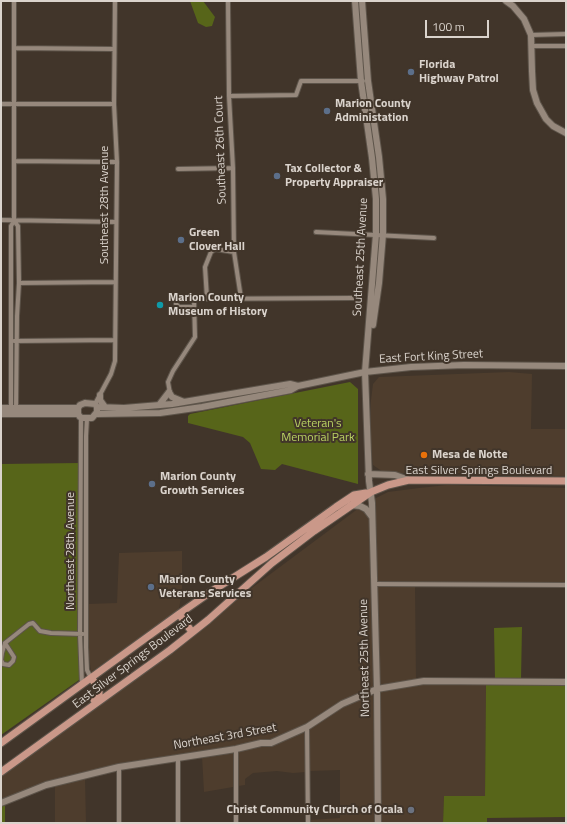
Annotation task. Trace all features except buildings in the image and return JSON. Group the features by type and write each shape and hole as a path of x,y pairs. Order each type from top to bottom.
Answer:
{"main road":[{"name":"East Silver Springs Boulevard","path":"1,772 192,632 272,563 350,505 371,492 388,485 410,480 566,481"},
{"name":"East Silver Springs Boulevard","path":"1,743 179,614 266,557 354,495 371,492"},
{"path":"179,614 192,632"},
{"path":"54,733 59,726 99,696 99,688 91,678"}],"street":[{"path":"13,411 11,341 11,226 14,221 14,1"},
{"name":"Southeast 28th Avenue","path":"96,409 100,394 111,374 115,361 117,162 114,104 115,1"},
{"name":"Southeast 26th Court","path":"228,1 229,96 233,168 234,252 240,298"},
{"name":"Southeast 25th Avenue","path":"355,1 361,81 375,186 376,234 365,372 368,474 371,492"},
{"name":"Southeast 25th Avenue","path":"362,1 368,81 379,156 383,198 383,234 380,283 365,372"},
{"path":"506,1 513,6 524,19 532,34 533,90 537,103 546,119 553,126 566,133"},
{"path":"532,34 566,34"},
{"path":"532,46 566,46"},
{"path":"14,48 114,49"},
{"path":"229,96 296,95 301,82 368,81"},
{"path":"1,104 114,104"},
{"path":"14,161 117,162"},
{"path":"178,169 233,168"},
{"path":"1,220 116,222"},
{"path":"13,411 19,283 18,226 14,221"},
{"path":"316,232 383,234 434,238"},
{"path":"207,298 205,267 211,252 215,249 234,252"},
{"path":"19,283 115,282"},
{"path":"194,307 179,307 176,304 176,300 207,298 354,298"},
{"path":"173,411 168,382 173,371 195,337 194,299"},
{"path":"11,341 115,340"},
{"name":"East Fort King Street","path":"96,409 147,413 173,411 291,390 298,386 365,372 412,367 464,365 566,366"},
{"name":"East Fort King Street","path":"96,409 105,407 124,408 172,404 290,384 298,386"},
{"path":"170,392 172,397 187,402"},
{"path":"159,405 170,392"},
{"path":"100,394 100,400 105,407"},
{"path":"1,408 13,411 81,414 92,418 96,409 85,403 80,405 81,414"},
{"path":"1,414 13,411"},
{"name":"Northeast 28th Avenue","path":"81,414 86,436 86,634 87,670 91,678"},
{"name":"Northeast 28th Avenue","path":"81,414 80,634 82,684"},
{"path":"368,474 395,475 410,480"},
{"name":"Northeast 25th Avenue","path":"371,492 377,689 378,823"},
{"path":"350,505 360,506 366,509 372,518"},
{"path":"374,584 566,585"},
{"path":"5,642 14,657 13,661 9,665 3,664 1,660 5,642 29,624 33,623 40,631 51,633 86,634"},
{"name":"Northeast 3rd Street","path":"1,803 46,785 119,767 236,749 261,743 271,743 307,727 342,704 377,689 424,681 566,682"},
{"path":"307,727 308,823"},
{"path":"236,749 236,823"},
{"path":"178,757 178,823"},
{"path":"119,767 119,823"}],"shaded area":[{"path":"509,372 532,374 531,429 566,429 566,476 490,475 441,472 418,474 383,472 373,465 371,448 371,400 373,384 379,377"},
{"path":"447,485 566,488 566,583 376,582 374,499 388,492"},
{"path":"359,508 365,511 370,519 374,688 306,725 270,740 117,764 1,801 1,775"},
{"path":"182,551 182,588 179,610 91,672 88,647 88,604 117,603 119,553"},
{"path":"376,587 415,587 416,680 379,686"},
{"path":"424,683 486,684 485,796 444,796 443,823 380,823 379,691"},
{"path":"375,693 375,823 310,823 310,820 340,818 340,770 310,771 309,729 343,707"},
{"path":"305,731 306,772 293,773 277,771 253,773 245,779 245,785 238,786 238,751 271,745"},
{"path":"233,751 233,787 204,792 202,756"},
{"path":"85,778 86,823 55,823 55,785"}],"green space":[{"path":"190,1 203,1 215,17 212,26 206,27 198,23"},
{"name":"Veteran's Memorial Park","path":"350,382 358,389 358,484 282,464 275,470 261,469 250,443 243,437 188,423 188,416 190,414"},
{"path":"80,463 79,680 1,735 1,464"},
{"path":"522,627 521,679 495,679 494,628"},
{"path":"486,684 566,685 566,817 487,818 487,823 443,823 444,796 485,796"},
{"path":"5,805 5,823 1,823 1,806"}],"place":[{"name":"Florida Highway Patrol","path":"411,72"},
{"name":"Marion County Administation","path":"327,111"},
{"name":"Tax Collector & Property Appraiser","path":"277,176"},
{"name":"Green Clover Hall","path":"181,240"},
{"name":"Marion County Museum of History","path":"160,305"},
{"name":"Mesa de Notte","path":"424,455"},
{"name":"Marion County Growth Services","path":"152,484"},
{"name":"Marion County Veterans Services","path":"151,587"},
{"name":"Christ Community Church of Ocala","path":"411,810"}]}
